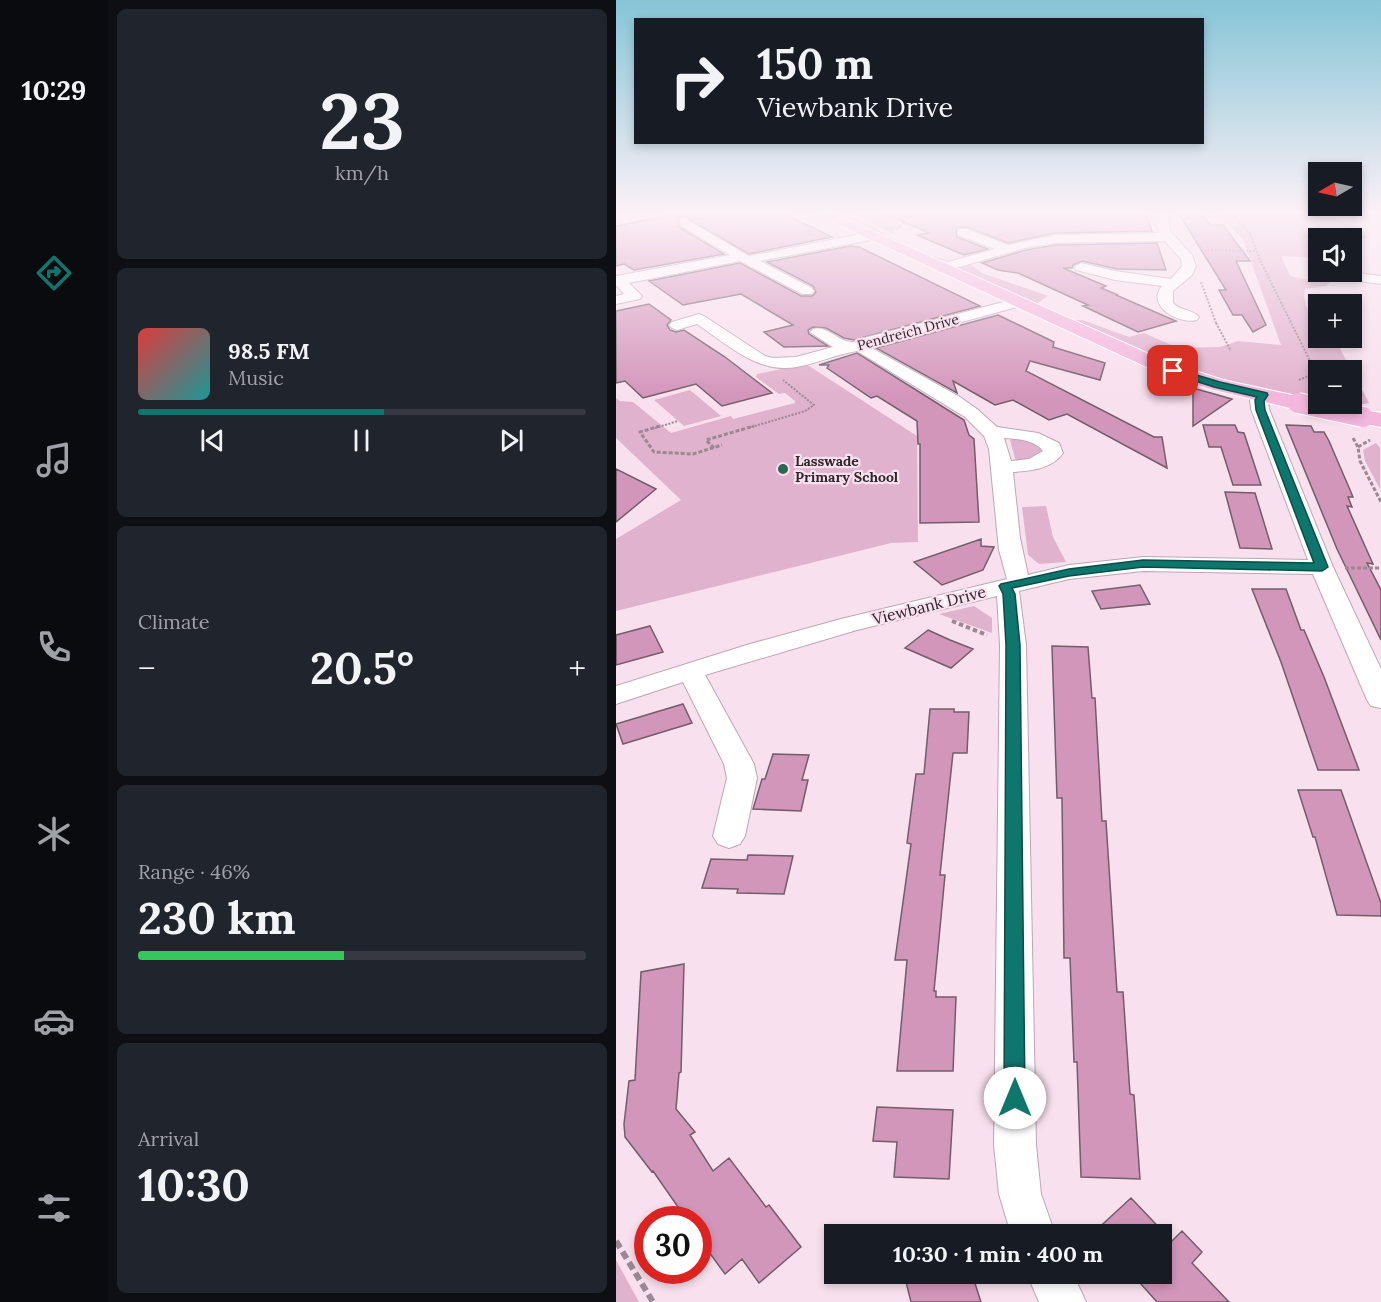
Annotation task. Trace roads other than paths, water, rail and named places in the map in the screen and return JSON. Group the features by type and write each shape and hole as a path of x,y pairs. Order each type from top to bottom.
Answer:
{"main road":[{"path":"952,273 1173,371 1217,385 1372,418"}],"street":[{"path":"616,300 638,298 619,280 658,273"},
{"path":"772,273 807,291"},
{"path":"1095,273 1172,284"},
{"path":"1186,273 1166,290 1168,308 1192,317"},
{"path":"1362,277 1381,280"},
{"name":"Pendreich Drive","path":"677,325 699,320 758,359 775,363 797,361 1019,303"},
{"path":"817,332 864,350 968,410 992,433 999,450 1012,563 1012,584 1009,594 1013,645 1015,1145 1021,1194 1030,1224"},
{"path":"1264,395 1259,400 1260,410 1322,567 1381,700"},
{"path":"992,433 1006,432 1034,438 1052,447 1052,453 1047,459 1037,463 1002,467"},
{"name":"Viewbank Drive","path":"616,695 759,649 1012,584 1106,567 1143,564 1322,567"},
{"path":"690,671 739,764 742,778 724,825"},
{"path":"1055,1284 1063,1302"}],"place":[{"name":"Lasswade Primary School","path":"783,469"}]}
